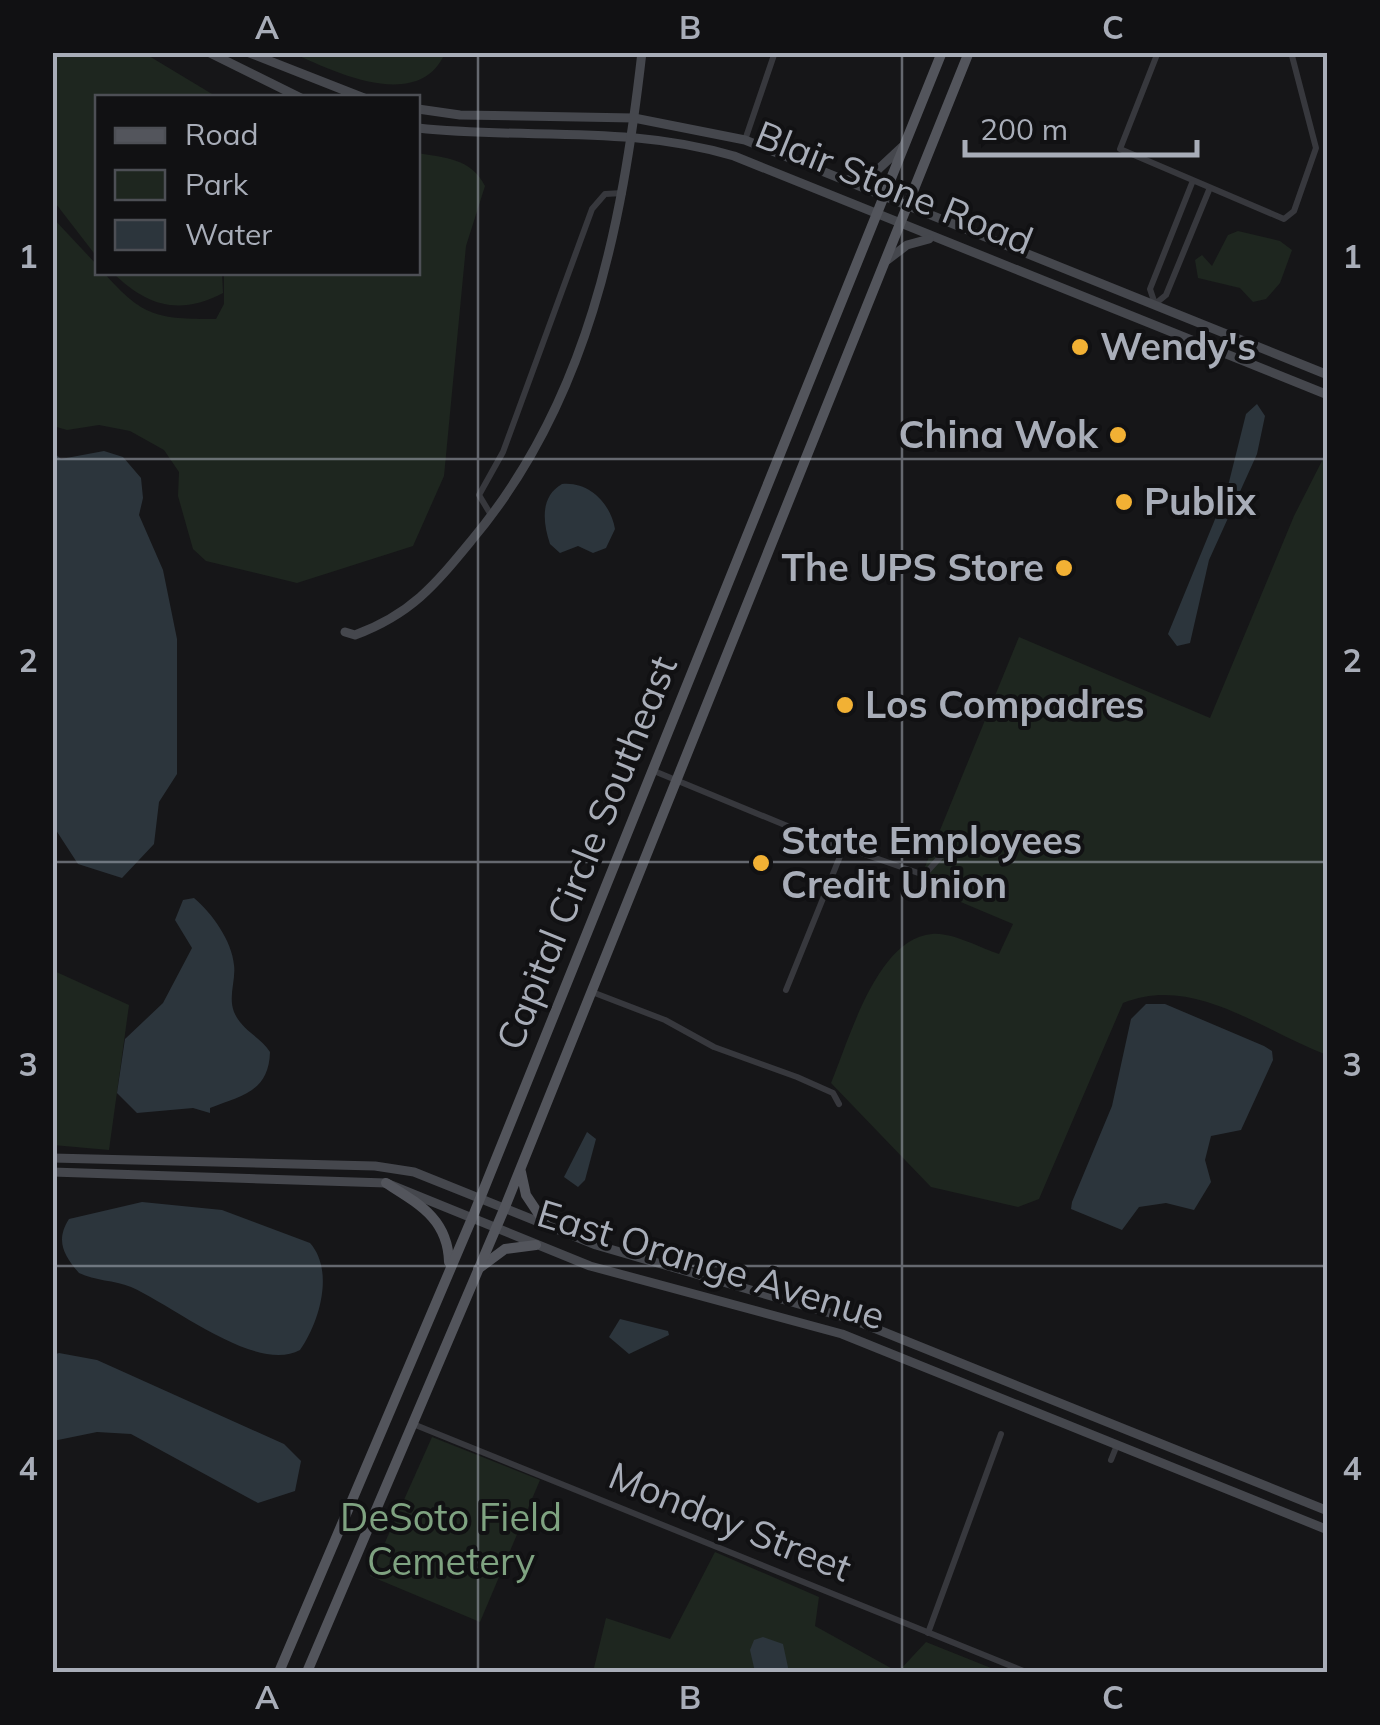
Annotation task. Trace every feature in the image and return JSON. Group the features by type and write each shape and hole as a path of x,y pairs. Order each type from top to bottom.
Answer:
{"main road":[{"name":"Capital Circle Southeast","path":"279,1672 480,1197 942,52"},
{"name":"Capital Circle Southeast","path":"307,1672 592,992 969,52"},
{"path":"520,1168 526,1196 546,1225"},
{"path":"386,1183 424,1207 441,1226 450,1269"},
{"path":"478,1269 505,1249 536,1245"}],"street":[{"path":"208,52 295,95"},
{"path":"248,52 356,95"},
{"path":"345,632 355,635 398,617 426,594 492,516 538,445 584,344 624,193 642,52"},
{"path":"714,150 745,140 775,52"},
{"path":"1158,52 1120,149 1276,217 1290,216 1316,148 1291,52"},
{"name":"Blair Stone Road","path":"420,109 460,116 634,118 745,140 1328,375"},
{"name":"Blair Stone Road","path":"420,128 488,134 631,134 714,150 1328,395"},
{"path":"841,179 871,176 902,147"},
{"path":"1154,304 1150,289 1192,183"},
{"path":"1148,321 1154,304 1166,295 1210,190"},
{"path":"492,516 478,495 503,452 592,209 605,194 624,193"},
{"path":"1172,234 1189,240"},
{"path":"881,266 907,245 935,238"},
{"path":"654,771 844,848 924,875 944,853"},
{"path":"786,990 844,848"},
{"path":"592,992 665,1020 714,1048 797,1076 833,1093 840,1104"},
{"name":"East Orange Avenue","path":"52,1158 375,1166 414,1172 596,1245 854,1320 1328,1511"},
{"name":"East Orange Avenue","path":"52,1172 386,1183 620,1275 842,1334 1328,1530"},
{"name":"Monday Street","path":"414,1424 1026,1672"},
{"path":"1112,1460 1124,1429"},
{"path":"928,1632 1002,1434"}],"green space":[{"path":"53,52 144,53 214,95 95,95 95,254 53,200"},
{"path":"293,53 445,53 433,71 416,81 396,84 352,77"},
{"path":"420,153 465,165 479,177 485,186 466,246 444,476 413,546 297,583 206,561 193,549 178,496 179,472 164,450 130,431 99,425 67,430 53,426 52,217 95,263 95,275 106,275 141,307 165,316 216,319 224,304 224,275 420,275"},
{"path":"1238,231 1280,241 1292,250 1280,283 1266,299 1253,302 1240,288 1198,278 1195,260 1202,255 1212,266 1228,235"},
{"path":"115,275 222,275 223,293 192,304 164,304"},
{"path":"1327,451 1327,1055 1202,1000 1149,996 1123,1003 1039,1199 1018,1207 931,1187 831,1083 868,994 896,953 913,940 940,934 999,954 1013,924 918,884 1019,637 1210,718 1294,516"},
{"path":"52,970 129,1005 109,1150 53,1145"},
{"name":"DeSoto Field Cemetery","path":"432,1437 540,1480 480,1622 370,1576"},
{"path":"715,1552 819,1597 815,1626 898,1672 593,1672 606,1618 670,1639"},
{"path":"926,1642 1001,1672 898,1672"}],"water":[{"path":"1257,404 1265,416 1257,454 1209,560 1190,643 1177,646 1168,634 1227,490 1246,414"},
{"path":"104,451 123,457 141,478 143,498 139,515 163,570 177,639 177,774 159,802 154,844 122,878 78,864 52,824 53,452 61,459"},
{"path":"562,484 590,490 604,503 615,529 606,548 593,553 578,546 560,553 550,544 545,510 550,495"},
{"path":"194,898 225,937 234,965 234,1012 270,1052 268,1065 259,1084 210,1108 210,1113 193,1108 137,1113 117,1093 125,1039 163,1003 192,948 175,920 183,900"},
{"path":"1146,1004 1165,1004 1264,1046 1272,1051 1273,1060 1241,1130 1211,1136 1205,1160 1211,1182 1194,1210 1166,1203 1139,1207 1122,1230 1071,1209 1112,1106 1131,1019"},
{"path":"587,1132 596,1139 585,1180 578,1187 564,1177"},
{"path":"142,1202 222,1210 310,1243 322,1268 322,1297 300,1350 282,1355 239,1346 131,1287 79,1273 63,1247 69,1219"},
{"path":"620,1319 668,1331 669,1335 629,1354 609,1337"},
{"path":"53,1355 97,1360 284,1444 301,1461 295,1491 258,1503 131,1434 97,1432 53,1441"},
{"path":"763,1637 783,1644 789,1672 755,1672 750,1650 754,1640"}],"place":[{"name":"Wendy's","path":"1080,347"},
{"name":"China Wok","path":"1118,435"},
{"name":"Publix","path":"1124,502"},
{"name":"The UPS Store","path":"1064,568"},
{"name":"Los Compadres","path":"845,705"},
{"name":"State Employees Credit Union","path":"761,863"}]}
